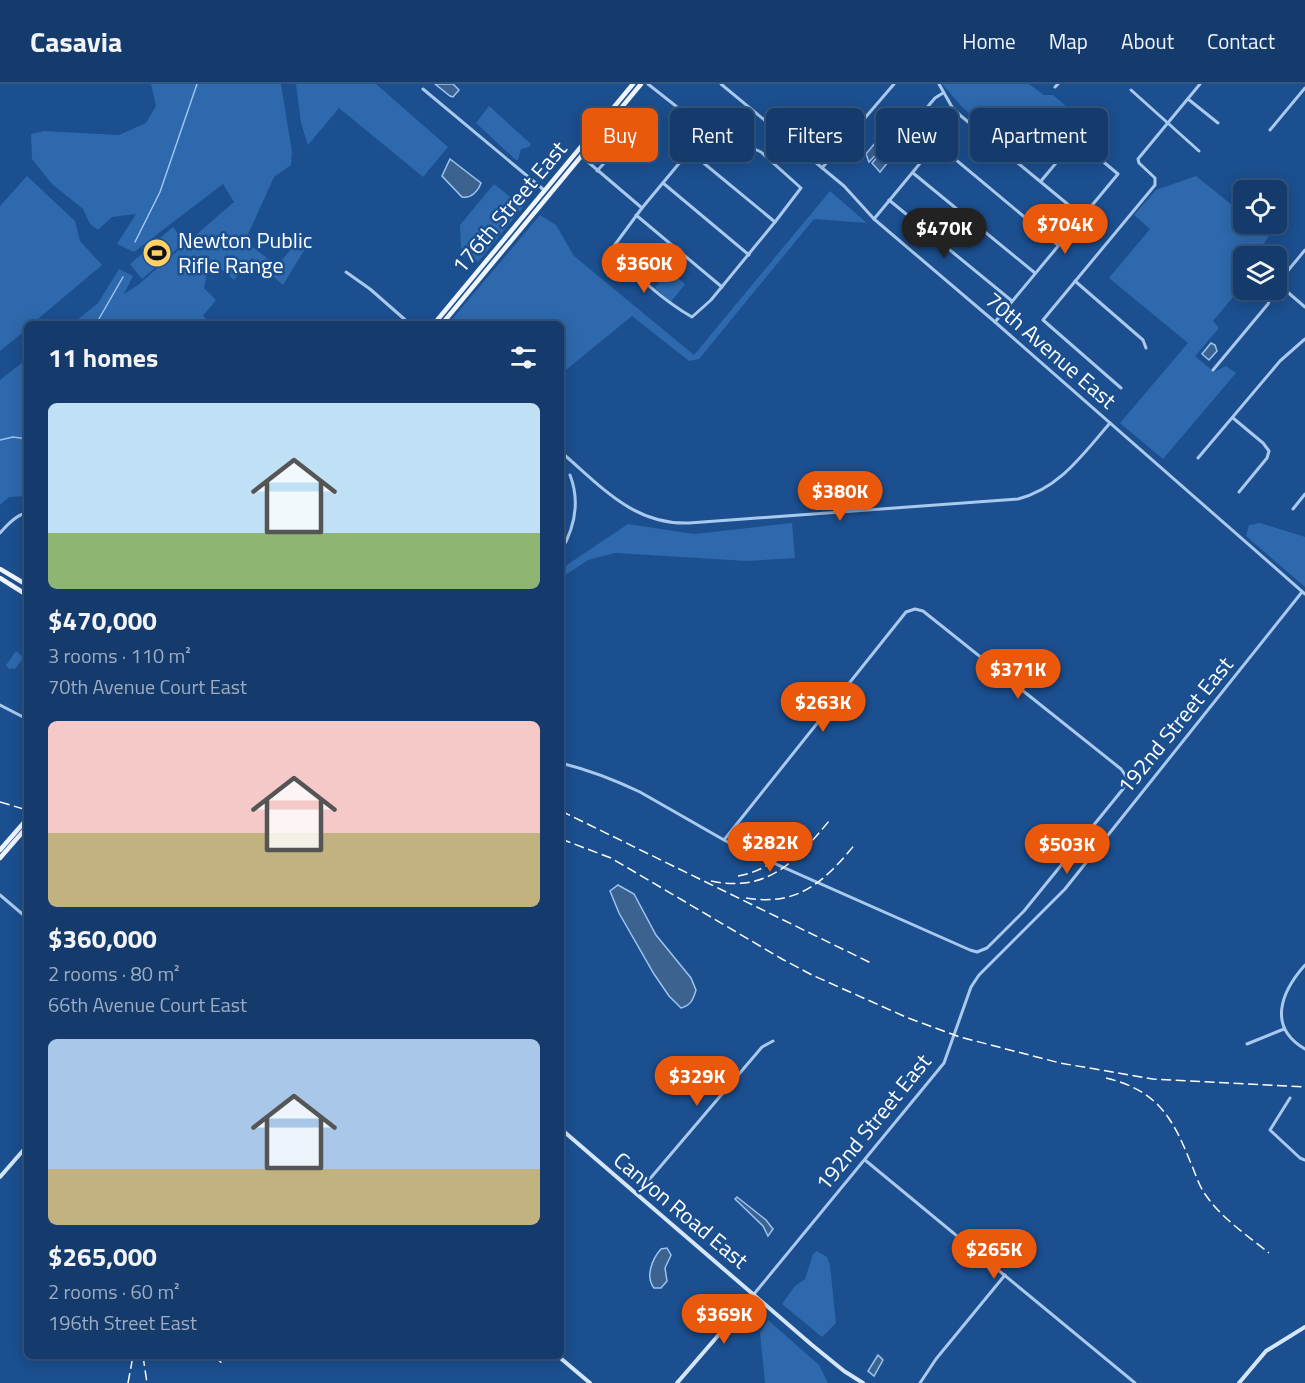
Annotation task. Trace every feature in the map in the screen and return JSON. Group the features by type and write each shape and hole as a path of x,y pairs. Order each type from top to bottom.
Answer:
{"main road":[{"name":"176th Street East","path":"436,321 633,84"},
{"name":"176th Street East","path":"444,321 641,84"},
{"path":"519,230 529,209"},
{"path":"0,569 24,583"},
{"path":"0,578 24,593"},
{"path":"0,850 24,822"},
{"path":"0,858 24,831"},
{"name":"Canyon Road East","path":"564,1132 828,1358 863,1383"},
{"path":"0,1177 24,1149"},
{"name":"192nd Street East","path":"677,1383 754,1294"},
{"path":"1239,1383 1266,1351 1305,1327"},
{"path":"562,1359 590,1383"}],"street":[{"path":"648,84 678,108"},
{"name":"70th Avenue East","path":"721,84 844,186 874,219 1304,593"},
{"path":"822,168 892,86 886,84"},
{"path":"939,84 943,93 961,116 1083,216"},
{"path":"1121,388 1043,320 1156,182 1138,163 1138,159 1200,84"},
{"path":"1270,130 1305,88"},
{"path":"423,89 544,190"},
{"path":"1131,90 1199,151"},
{"path":"927,108 943,93"},
{"path":"1188,99 1218,123"},
{"path":"995,322 1118,174 1076,139 1041,182"},
{"path":"680,162 636,215 611,250 677,308 692,317 722,287 801,188 792,178 754,149"},
{"path":"581,156 642,208"},
{"path":"597,171 605,162"},
{"path":"702,162 775,222"},
{"path":"874,219 921,162"},
{"path":"958,162 1059,245"},
{"path":"913,172 1035,273"},
{"path":"663,183 748,255"},
{"path":"889,200 1012,301"},
{"path":"636,215 722,287"},
{"path":"1287,272 1305,250"},
{"path":"346,272 370,289 407,321"},
{"path":"1075,281 1143,340 1146,348"},
{"path":"1287,292 1305,307"},
{"path":"1213,370 1270,300"},
{"path":"1198,458 1280,361 1305,339"},
{"path":"1233,418 1263,443 1269,453 1239,492"},
{"path":"564,455 618,501 635,512 661,521 689,523 1018,499 1044,489 1062,477 1110,423"},
{"path":"564,545 575,514 575,494 570,475"},
{"path":"1293,508 1305,494"},
{"path":"0,533 14,519 24,514"},
{"name":"192nd Street East","path":"754,1294 944,1063 971,987 979,975 1065,889 1304,593"},
{"path":"564,765 593,772 628,786 724,840 970,950 982,951 989,947 1024,911 1124,789 1128,779 1121,769 923,611 913,609 906,612 724,840"},
{"path":"0,705 24,717"},
{"path":"0,895 24,915"},
{"path":"1305,965 1288,987 1281,1012 1284,1029 1295,1042 1305,1049"},
{"path":"1247,1044 1284,1029"},
{"path":"638,1194 762,1047 773,1041"},
{"path":"1290,1098 1270,1130 1305,1160"},
{"path":"866,1160 1136,1383"},
{"path":"920,1383 936,1359 1005,1275"}],"shaded area":[{"path":"151,84 281,84 292,152 291,165 274,177 245,241 277,266 303,235 308,244 283,285 252,258 234,280 215,264 207,273 204,288 216,300 203,316 209,321 76,321 98,303 119,269 133,276 124,294 138,285 234,202 223,184 134,252 117,244 136,214 112,217 98,230 90,224 83,209 52,184 32,159 31,134 44,131 119,135 146,123 156,106"},
{"path":"296,84 376,84 448,147 423,177 339,108 308,145 301,123"},
{"path":"435,84 453,84 459,90 453,97"},
{"path":"942,84 1029,84 1044,95 1053,95 1068,108 970,108 970,114"},
{"path":"489,106 531,144 521,149 518,160 476,123"},
{"path":"876,143 876,154 869,162 866,154"},
{"path":"450,159 481,183 471,196 462,197 442,176"},
{"path":"876,159 876,162 888,162 880,172 872,163"},
{"path":"27,176 75,221 80,241 102,265 36,321 24,321 24,331 0,351 0,206"},
{"path":"1196,176 1233,206 1233,234 1270,235 1262,246 1233,246 1233,297 1213,321 1219,328 1195,356 1214,372 1226,366 1236,373 1163,459 1120,423 1188,343 1109,278 1150,229 1134,215 1156,190"},
{"path":"494,184 523,207 478,262 461,248 460,225"},
{"path":"830,191 867,223 814,219 699,359 689,361 632,316 564,372 564,321 451,321 540,215 556,225 574,256 694,355"},
{"name":"Newton Public Rifle Range","path":"173,227 185,242 142,279 130,264"},
{"path":"669,271 685,284 671,302 655,288"},
{"path":"1211,343 1215,345 1217,351 1209,360 1202,354"},
{"path":"24,361 24,496 9,497 0,505 0,380"},
{"path":"792,523 795,558 747,561 615,553 588,560 564,576 564,567 628,524 694,534"},
{"path":"1260,523 1305,537 1305,587 1246,536 1249,525"},
{"path":"16,651 24,658 24,661 22,660 15,669 10,670 6,665"},
{"path":"618,885 634,894 656,935 691,978 696,990 689,1004 681,1008 669,996 654,974 619,913 610,891"},
{"path":"737,1197 766,1220 773,1229 768,1236 763,1226 735,1199"},
{"path":"667,1248 671,1255 665,1268 667,1281 661,1288 654,1288 650,1279 652,1263 661,1249"},
{"path":"817,1251 827,1257 830,1265 836,1323 822,1337 782,1304 795,1286 805,1279 813,1254"},
{"path":"768,1320 819,1365 828,1383 765,1383 760,1333"},
{"path":"878,1355 883,1360 874,1376 868,1371"}],"waterway":[{"path":"135,242 160,192 197,84"},
{"path":"98,321 123,277"},
{"path":"0,440 13,437 24,439"}],"railway":[{"path":"0,802 24,809"},
{"path":"564,812 871,963"},
{"path":"711,881 731,884 765,878 792,861 829,821"},
{"path":"738,876 759,870 777,859 807,828"},
{"path":"564,840 611,858 812,975 908,1018 960,1037 1060,1063 1153,1079 1305,1087"},
{"path":"746,898 765,900 781,898 810,888 834,868 856,843"},
{"path":"1106,1078 1138,1090 1160,1107 1176,1131 1200,1186 1211,1203 1269,1253"},
{"path":"128,1383 132,1359"},
{"path":"143,1359 147,1383"},
{"path":"217,1359 224,1365"}],"place":[{"name":"Newton Public Rifle Range","path":"157,253"}]}
